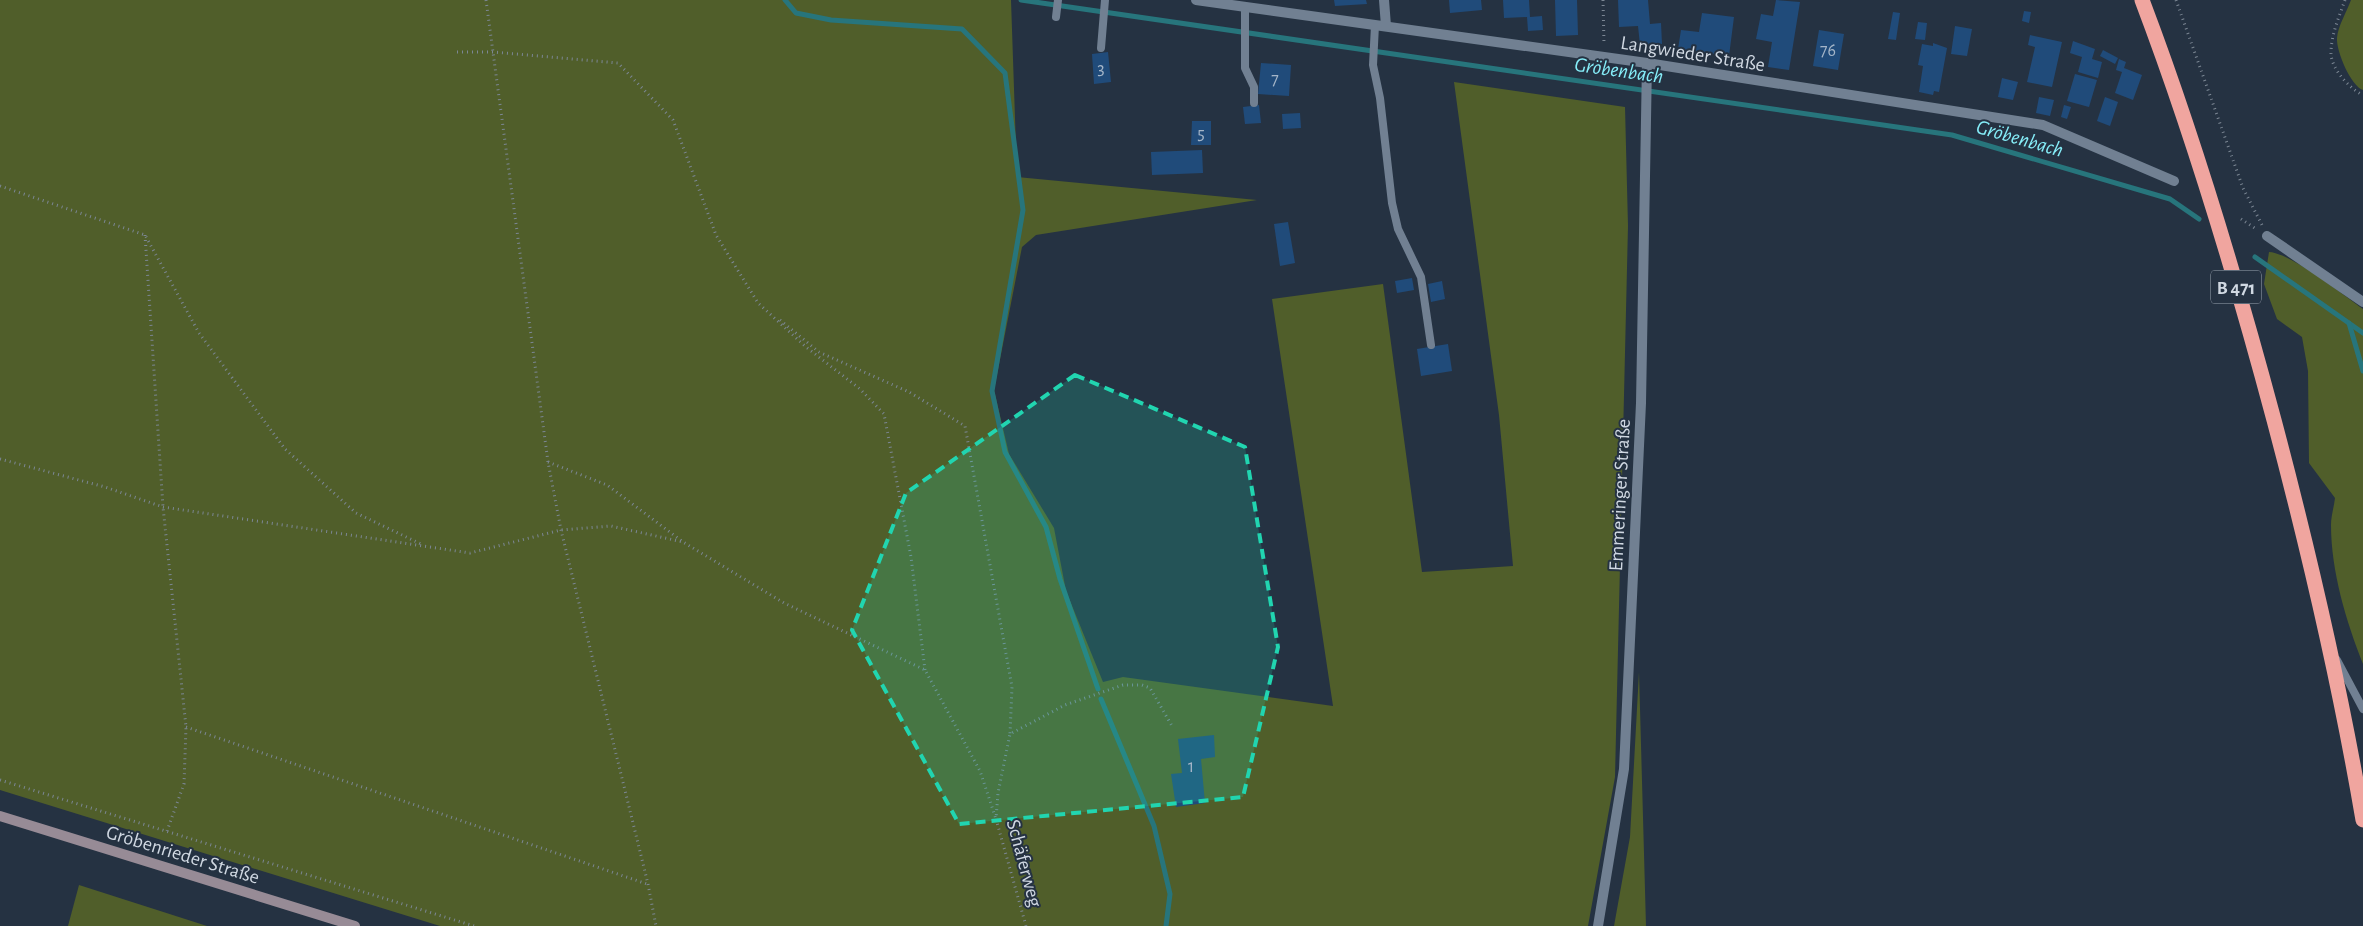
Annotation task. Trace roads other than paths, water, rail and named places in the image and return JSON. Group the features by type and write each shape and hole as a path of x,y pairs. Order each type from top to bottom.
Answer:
{"highway":[{"name":"B 471","path":"2142,0 2205,183 2255,350 2315,579 2363,820"}],"street":[{"name":"Langwieder Straße","path":"1196,0 1647,63 2043,125 2174,181"},
{"path":"1381,26 1384,0"},
{"name":"Emmeringer Straße","path":"1598,926 1624,769 1641,403 1647,63"},
{"path":"2268,236 2363,302"},
{"name":"Gröbenrieder Straße","path":"0,816 355,926"}],"lane":[{"path":"1056,17 1058,0"},
{"path":"1101,48 1101,23 1104,2"},
{"path":"1245,7 1245,68 1254,87 1254,103"},
{"path":"1381,26 1374,40 1373,65 1380,98 1392,203 1398,229 1421,277 1431,345"},
{"path":"2329,644 2363,709"}],"waterway":[{"path":"785,0 796,13 831,20 962,29 1005,73 1023,210 992,391 1005,452 1046,527 1060,579 1098,689"},
{"name":"Gröbenbach","path":"1021,0 1952,135 2170,199 2199,219"},
{"name":"Gröbenbach","path":"2255,257 2363,333"},
{"path":"2349,323 2363,371"},
{"path":"1101,699 1154,826 1170,894 1166,926"}]}
